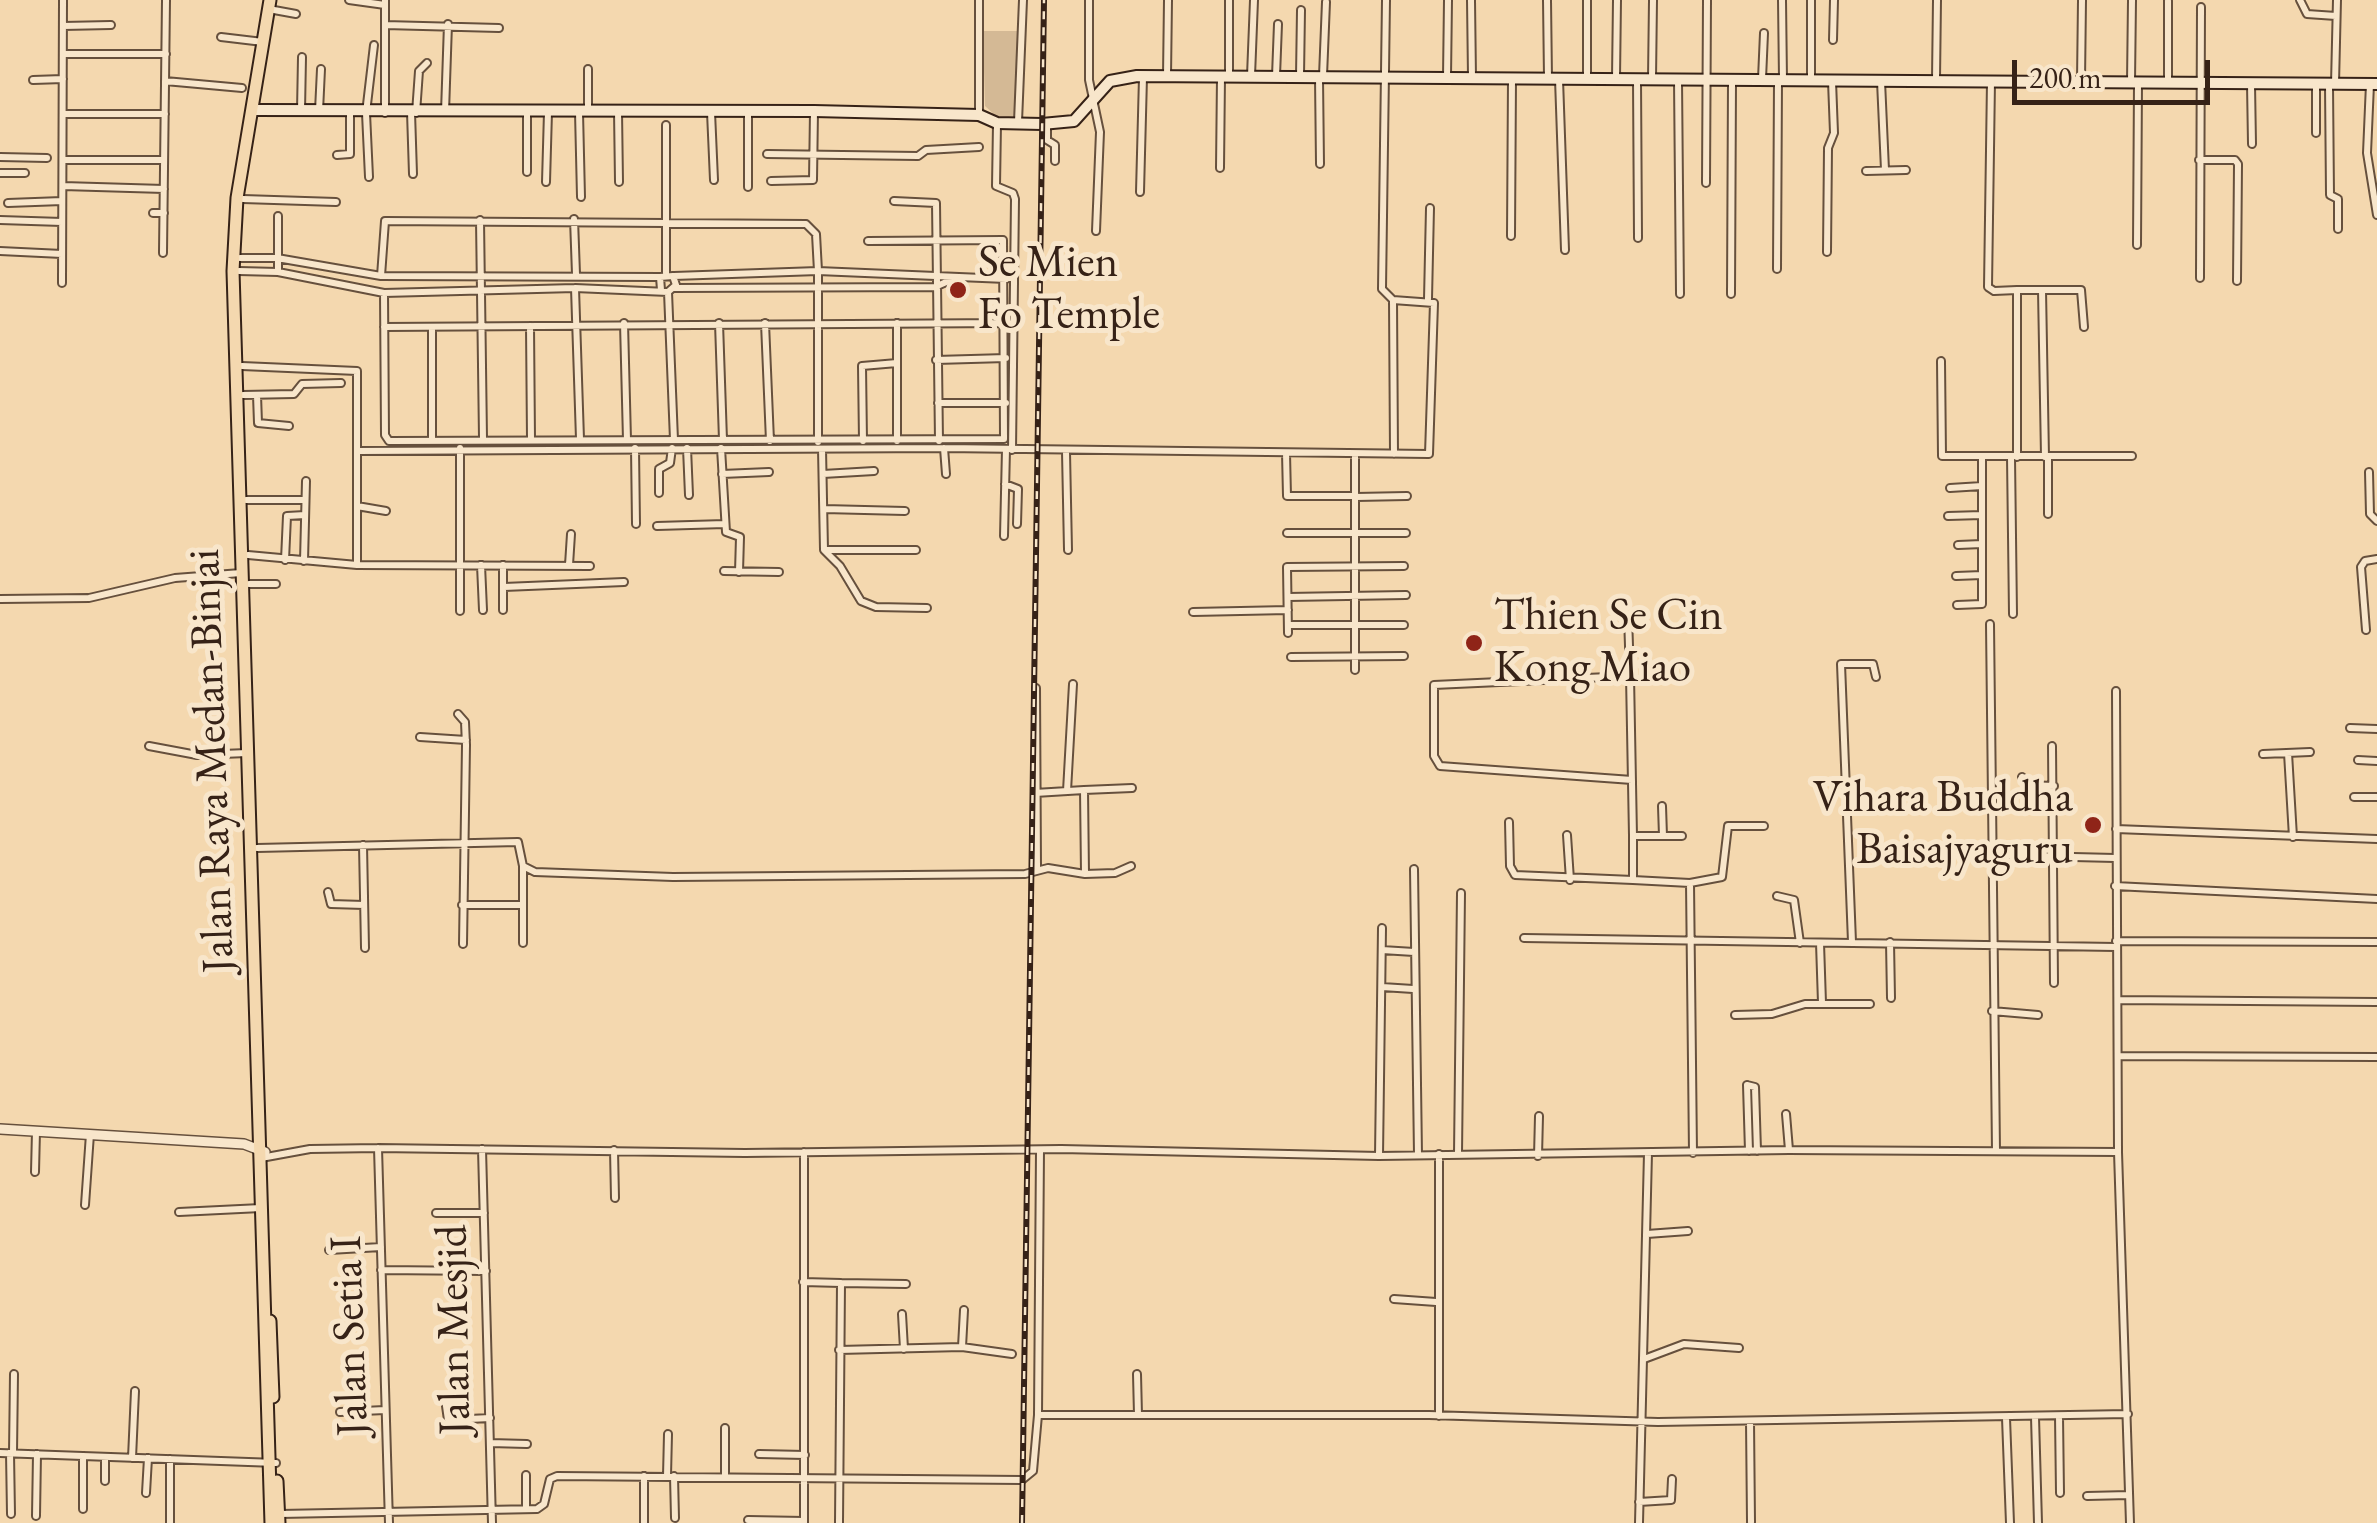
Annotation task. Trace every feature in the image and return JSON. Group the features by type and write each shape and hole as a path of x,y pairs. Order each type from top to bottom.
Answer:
{"highway":[{"name":"Jalan Raya Medan-Binjai","path":"273,1463 248,753 248,554 239,265 243,199 263,42 274,3"},
{"name":"Jalan Raya Medan-Binjai","path":"274,3 237,198 233,271 256,848 262,1208 276,1520"}],"main road":[{"path":"255,110 814,111 978,115 1018,124 1074,121 1115,79 1143,76 2374,84"}],"street":[{"path":"62,284 63,0"},
{"path":"163,253 166,0"},
{"path":"349,0 385,3 385,112"},
{"path":"978,115 979,0"},
{"path":"1018,124 1023,0"},
{"path":"1089,0 1090,80 1100,132 1096,231"},
{"path":"1166,76 1168,0"},
{"path":"1220,168 1229,0"},
{"path":"1251,76 1254,0"},
{"path":"1386,0 1382,289 1392,300 1394,454"},
{"path":"1447,78 1448,0"},
{"path":"1471,0 1472,79"},
{"path":"1547,0 1565,250"},
{"path":"1587,0 1587,79"},
{"path":"1616,79 1618,0"},
{"path":"1652,79 1653,0"},
{"path":"1706,183 1707,0"},
{"path":"1777,269 1782,0"},
{"path":"1811,0 1811,80"},
{"path":"1833,40 1834,0"},
{"path":"1936,80 1937,0"},
{"path":"2081,81 2082,0"},
{"path":"2132,0 2138,245"},
{"path":"2168,0 2168,82"},
{"path":"2300,0 2307,14 2336,16"},
{"path":"2337,0 2330,195 2338,199 2338,229"},
{"path":"1320,164 1326,2"},
{"path":"274,3 296,14"},
{"path":"2200,278 2201,6"},
{"path":"1300,76 1301,10"},
{"path":"445,113 448,24"},
{"path":"1276,76 1278,24"},
{"path":"63,26 111,25"},
{"path":"384,25 498,28"},
{"path":"1762,80 1764,33"},
{"path":"221,37 263,42"},
{"path":"368,177 366,113 374,45"},
{"path":"64,54 166,54"},
{"path":"301,112 302,58"},
{"path":"413,174 413,112 418,71 427,64"},
{"path":"319,112 320,69"},
{"path":"581,197 588,69"},
{"path":"1140,192 1143,76"},
{"path":"1678,78 1680,294"},
{"path":"1510,236 1512,79"},
{"path":"1637,79 1638,238"},
{"path":"33,80 64,80"},
{"path":"1827,252 1828,148 1834,133 1832,80"},
{"path":"1881,80 1885,170"},
{"path":"1991,80 1988,287 1994,292 2083,291 2084,326"},
{"path":"166,81 242,88"},
{"path":"1731,294 1732,81"},
{"path":"2251,83 2252,144"},
{"path":"2316,84 2316,133"},
{"path":"2374,84 2367,153 2377,214"},
{"path":"711,110 714,180"},
{"path":"618,111 620,182"},
{"path":"748,111 748,187"},
{"path":"771,181 813,180 814,111"},
{"path":"526,112 527,172"},
{"path":"546,182 548,112"},
{"path":"337,155 350,154 350,113"},
{"path":"64,114 165,114"},
{"path":"997,122 996,186 1013,193 1015,199 1004,536"},
{"path":"1048,123 1047,142 1055,145 1055,161"},
{"path":"659,493 659,469 670,462 673,444 666,275 666,125"},
{"path":"767,154 918,156 926,150 979,147"},
{"path":"0,158 46,158"},
{"path":"63,160 164,160"},
{"path":"2199,160 2234,160 2238,164 2237,282"},
{"path":"1866,171 1906,170"},
{"path":"0,172 25,173"},
{"path":"63,186 164,189"},
{"path":"243,199 336,202"},
{"path":"8,202 62,201"},
{"path":"894,201 936,202 936,360 946,474"},
{"path":"358,451 635,448 673,444 687,448 770,441 820,445 898,441 1066,452 1430,454 1434,306 1428,299 1430,208"},
{"path":"153,213 164,213"},
{"path":"278,216 278,272"},
{"path":"574,219 576,274"},
{"path":"381,276 384,222 574,219 806,224 816,234 824,550 840,566 861,601 876,607 927,608"},
{"path":"0,220 62,222"},
{"path":"480,220 483,439"},
{"path":"384,293 386,438 820,445 942,445 1004,439 1006,279 1002,240 868,241"},
{"path":"0,252 62,254"},
{"path":"239,265 278,258 381,276 818,271 1006,279"},
{"path":"239,265 384,293 935,287 954,279"},
{"path":"666,275 668,290"},
{"path":"575,288 580,439"},
{"path":"2013,614 2017,290"},
{"path":"2042,290 2048,514"},
{"path":"1392,300 1428,299"},
{"path":"624,323 626,440"},
{"path":"720,323 725,524 726,533 740,537 739,572"},
{"path":"765,323 770,441"},
{"path":"897,323 898,441"},
{"path":"384,327 1006,323"},
{"path":"530,326 531,439"},
{"path":"432,327 432,440"},
{"path":"936,360 1006,358"},
{"path":"1942,361 1942,456 2132,456"},
{"path":"863,441 862,366 897,363"},
{"path":"242,366 354,368 357,565"},
{"path":"243,395 294,394 303,384 340,383"},
{"path":"257,395 258,423 290,426"},
{"path":"938,403 1006,403"},
{"path":"460,448 460,611"},
{"path":"635,448 636,524"},
{"path":"687,448 688,496"},
{"path":"1066,452 1068,550"},
{"path":"1286,453 1287,496 1407,496"},
{"path":"1354,454 1355,670"},
{"path":"1957,605 1982,604 1982,456"},
{"path":"824,474 874,470"},
{"path":"722,474 769,472"},
{"path":"2368,472 2370,514 2377,522"},
{"path":"304,562 306,481"},
{"path":"1004,484 1018,489 1017,524"},
{"path":"1950,488 1982,486"},
{"path":"246,500 306,500"},
{"path":"357,506 386,511"},
{"path":"824,508 904,511"},
{"path":"285,560 286,516 305,515"},
{"path":"1948,516 1982,515"},
{"path":"657,526 725,524"},
{"path":"1287,533 1406,533"},
{"path":"569,565 571,534"},
{"path":"1958,546 1982,544"},
{"path":"824,550 916,550"},
{"path":"248,554 357,565 590,566"},
{"path":"2366,630 2361,567 2365,561 2377,559"},
{"path":"480,565 483,610"},
{"path":"503,565 503,610"},
{"path":"1404,566 1287,566 1288,629 1404,625"},
{"path":"724,571 779,572"},
{"path":"1956,576 1982,575"},
{"path":"0,600 89,598 175,578 246,578 276,584"},
{"path":"504,587 624,582"},
{"path":"1288,598 1406,595"},
{"path":"1193,612 1288,610"},
{"path":"1628,616 1633,880"},
{"path":"1990,624 1990,944 1996,1151"},
{"path":"1291,657 1404,656"},
{"path":"1852,942 1840,664 1873,664 1876,677"},
{"path":"1630,676 1440,683 1434,685 1432,694 1434,756 1440,766 1632,780"},
{"path":"1067,791 1073,684"},
{"path":"1036,688 1036,868"},
{"path":"2116,692 2118,1152 2130,1523"},
{"path":"458,714 465,722 466,740 463,944"},
{"path":"2350,728 2377,729"},
{"path":"420,738 466,740"},
{"path":"149,746 197,756 248,753"},
{"path":"2052,746 2056,856 2054,983"},
{"path":"2263,754 2310,752"},
{"path":"2288,753 2293,837"},
{"path":"2358,760 2377,762"},
{"path":"2022,778 2026,785 2054,786"},
{"path":"1035,794 1132,788"},
{"path":"1084,790 1085,874"},
{"path":"2354,797 2377,797"},
{"path":"1662,806 1663,836"},
{"path":"1509,822 1512,873 1570,880 1690,882 1722,877 1726,828 1764,826"},
{"path":"2116,828 2377,838"},
{"path":"1567,835 1570,880"},
{"path":"1633,836 1682,836"},
{"path":"256,848 518,842 523,866 523,943"},
{"path":"363,845 365,948"},
{"path":"1990,856 2115,858"},
{"path":"523,866 535,872 674,877 1025,874 1036,868 1085,874 1116,873 1131,866"},
{"path":"1414,869 1418,1155"},
{"path":"1690,882 1692,1153"},
{"path":"2115,886 2377,899"},
{"path":"328,892 331,904 364,906"},
{"path":"1458,1154 1461,893"},
{"path":"1777,896 1794,900 1800,943"},
{"path":"462,905 521,905"},
{"path":"1379,1156 1382,928"},
{"path":"1524,938 1990,944 2377,942"},
{"path":"1890,942 1891,998"},
{"path":"1820,943 1822,1004"},
{"path":"1382,950 1414,952"},
{"path":"1382,987 1414,989"},
{"path":"2118,1000 2377,1002"},
{"path":"1736,1015 1772,1014 1822,1004 1870,1004"},
{"path":"1992,1011 2038,1015"},
{"path":"2118,1056 2377,1057"},
{"path":"1749,1084 1755,1086 1753,1151 1749,1084"},
{"path":"1786,1114 1789,1150"},
{"path":"1538,1156 1539,1116"},
{"path":"0,1129 262,1148 1040,1150 1379,1156 1789,1150 2118,1152"},
{"path":"35,1172 36,1131"},
{"path":"86,1205 90,1134"},
{"name":"Jalan Setia I","path":"378,1148 389,1523"},
{"name":"Jalan Mesjid","path":"482,1148 492,1523"},
{"path":"614,1150 614,1198"},
{"path":"276,1520 542,1506 553,1477 1027,1479 1034,1466 1034,1424 1038,1416 1040,1150"},
{"path":"748,1520 804,1522 804,1152"},
{"path":"1639,1523 1648,1153"},
{"path":"1438,1416 1439,1154"},
{"path":"179,1212 262,1208"},
{"path":"436,1213 484,1213"},
{"path":"1648,1234 1688,1231"},
{"path":"328,1250 380,1247"},
{"path":"381,1270 486,1271"},
{"path":"803,1282 906,1284"},
{"path":"840,1523 841,1283"},
{"path":"1394,1299 1436,1302"},
{"path":"962,1348 964,1310"},
{"path":"902,1314 904,1349"},
{"path":"1644,1359 1684,1344 1739,1348"},
{"path":"840,1350 962,1348 1012,1354"},
{"path":"11,1514 14,1374"},
{"path":"1137,1374 1138,1416"},
{"path":"132,1458 135,1391"},
{"path":"446,1399 448,1420 490,1418"},
{"path":"340,1412 386,1410"},
{"path":"1038,1416 1438,1416 1640,1422 2128,1414"},
{"path":"2059,1416 2060,1493"},
{"path":"2035,1417 2038,1523"},
{"path":"2006,1418 2010,1523"},
{"path":"1750,1420 1751,1522"},
{"path":"725,1428 725,1477"},
{"path":"668,1434 674,1518"},
{"path":"490,1443 526,1444"},
{"path":"0,1453 273,1463"},
{"path":"36,1516 37,1454"},
{"path":"759,1454 805,1455"},
{"path":"83,1456 83,1510"},
{"path":"105,1457 105,1482"},
{"path":"146,1493 148,1458"},
{"path":"170,1459 170,1523"},
{"path":"526,1475 526,1508"},
{"path":"644,1476 644,1523"},
{"path":"1639,1502 1671,1500 1672,1479"},
{"path":"2087,1496 2130,1496"}],"shaded area":[{"path":"983,31 1020,31 1016,117 997,117 985,106"}],"railway":[{"path":"1022,1523 1044,0"}],"place":[{"name":"Se Mien Fo Temple","path":"958,290"},
{"name":"Thien Se Cin Kong Miao","path":"1474,643"},
{"name":"Vihara Buddha Baisajyaguru","path":"2093,825"}]}
